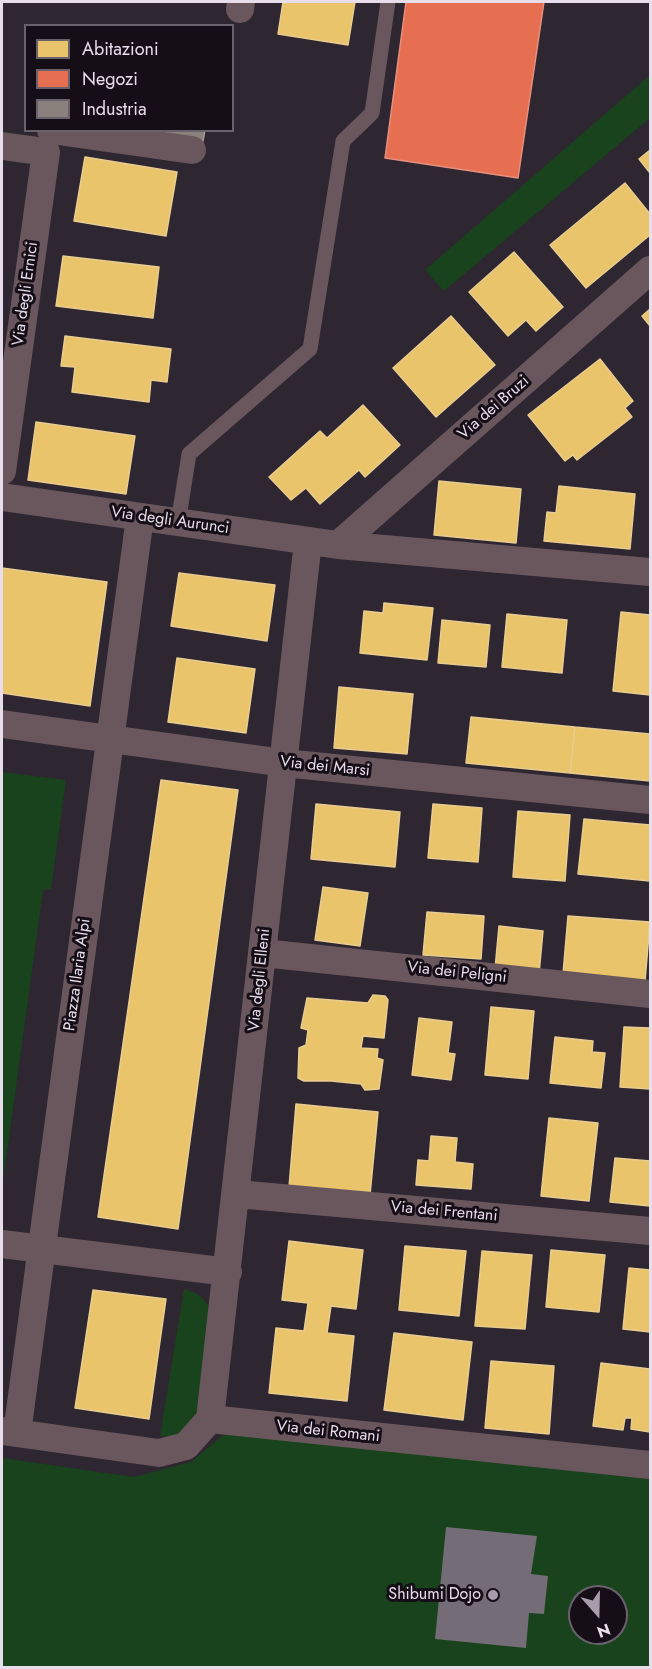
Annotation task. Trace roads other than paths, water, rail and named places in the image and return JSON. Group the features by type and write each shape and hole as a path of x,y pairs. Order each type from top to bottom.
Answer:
{"street":[{"path":"2,146 49,138 192,150"},
{"name":"Via degli Ernici","path":"2,471 49,138"},
{"name":"Via dei Bruzi","path":"338,545 651,270"},
{"name":"Via degli Aurunci","path":"2,497 338,545 651,572"},
{"name":"Piazza Ilaria Alpi","path":"9,1432 42,1250 140,517"},
{"name":"Via degli Elleni","path":"210,1419 237,1194 308,541"},
{"name":"Via dei Marsi","path":"2,724 284,763 651,800"},
{"name":"Via dei Peligni","path":"263,953 651,994"},
{"name":"Via dei Frentani","path":"237,1194 651,1231"},
{"path":"2,1244 228,1272"},
{"path":"9,1432 159,1453 186,1446 210,1419"},
{"name":"Via dei Romani","path":"210,1419 651,1465"}],"lane":[{"path":"178,523 189,454 310,350 343,141 372,113 388,2"}],"place":[{"name":"Shibumi Dojo","path":"493,1595"}]}
